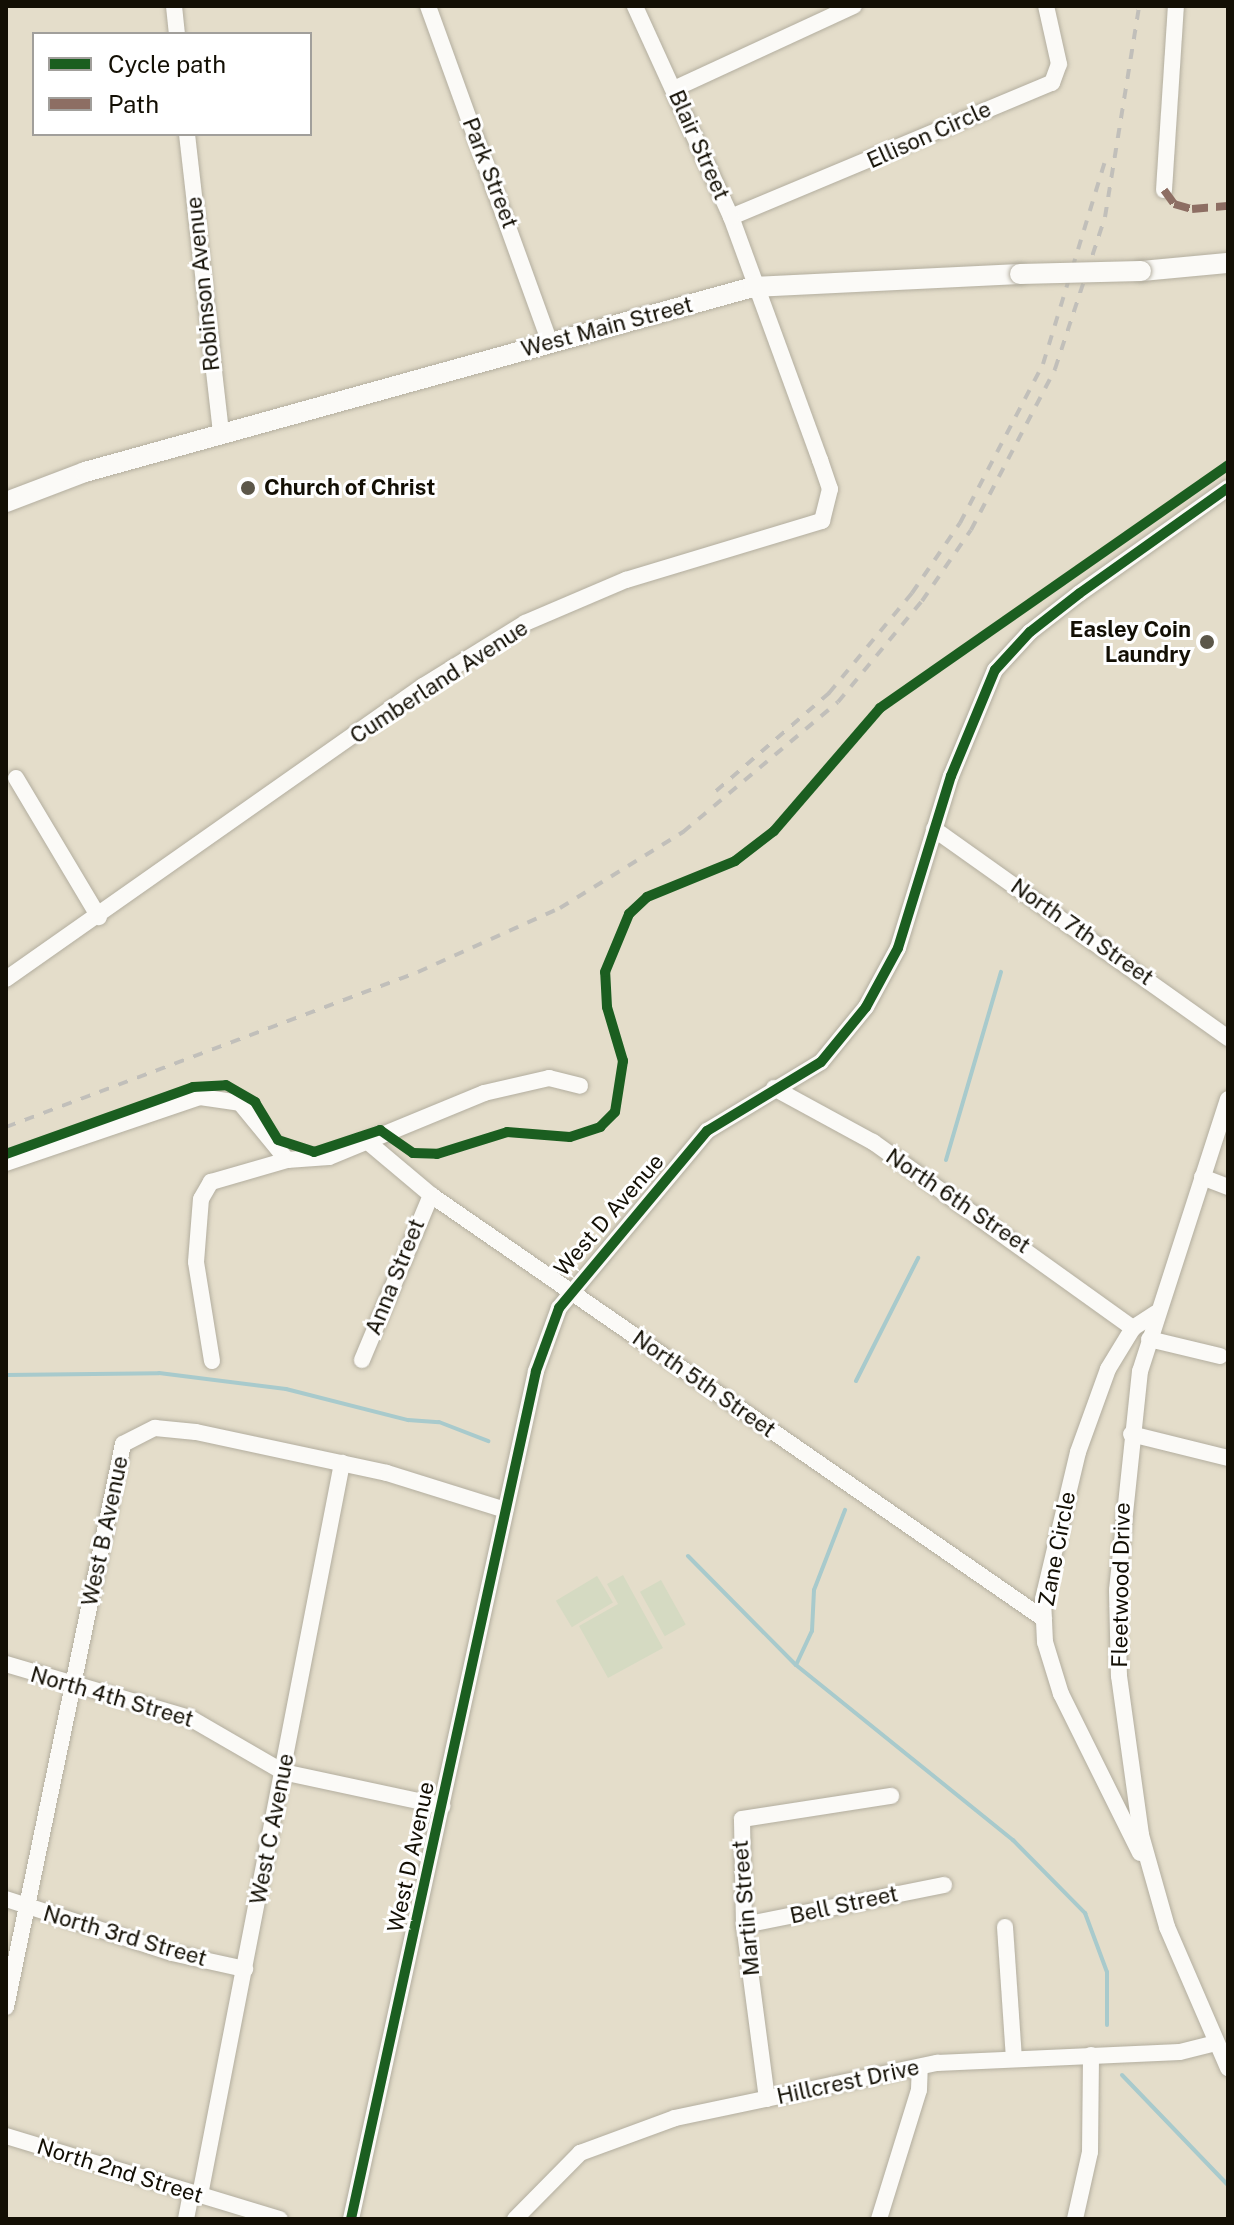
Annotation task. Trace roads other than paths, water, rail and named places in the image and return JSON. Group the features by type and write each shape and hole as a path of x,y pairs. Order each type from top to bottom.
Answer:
{"main road":[{"name":"West Main Street","path":"6,502 221,434 753,287 1141,271 1228,263"}],"street":[{"path":"174,6 177,32"},
{"name":"Park Street","path":"428,6 549,341"},
{"name":"Blair Street","path":"635,6 731,217 753,287"},
{"path":"674,89 854,6"},
{"name":"Ellison Circle","path":"731,217 1052,83 1059,64 1046,6"},
{"path":"1164,190 1176,6"},
{"name":"Robinson Avenue","path":"187,136 221,434"},
{"name":"Cumberland Avenue","path":"6,979 99,917 423,686 525,623 626,580 822,521 830,489 753,287"},
{"name":"West D Avenue","path":"351,2219 536,1371 570,1291 707,1131 821,1062 866,1007 898,948 934,829 995,670 1067,603 1228,488"},
{"path":"16,778 99,917"},
{"name":"North 7th Street","path":"934,829 1228,1038"},
{"path":"212,1361 196,1262 201,1199 211,1182 287,1160 329,1157 484,1093 549,1078 580,1086"},
{"name":"North 6th Street","path":"774,1088 873,1142 1133,1328"},
{"path":"6,1163 200,1097 240,1103 287,1160"},
{"name":"Fleetwood Drive","path":"1228,1099 1156,1313 1131,1434 1120,1511 1119,1676 1128,1768 1155,1882 1228,2068"},
{"name":"North 5th Street","path":"368,1142 431,1195 1044,1619"},
{"path":"1202,1177 1228,1187"},
{"name":"Anna Street","path":"362,1360 431,1195"},
{"name":"Zane Circle","path":"1155,1882 1061,1694 1044,1619 1054,1542 1078,1452 1108,1369 1133,1328 1156,1313"},
{"path":"1149,1339 1220,1356"},
{"name":"West B Avenue","path":"6,2007 123,1444 132,1436 155,1428 196,1432 342,1463 505,1510"},
{"path":"1131,1434 1228,1458"},
{"name":"West C Avenue","path":"186,2219 196,2194 245,1969 342,1463"},
{"name":"North 4th Street","path":"6,1664 72,1686 190,1718 283,1772 442,1806"},
{"name":"Martin Street","path":"767,2099 744,1925 742,1819 891,1796"},
{"name":"Bell Street","path":"744,1925 944,1885"},
{"name":"North 3rd Street","path":"6,1899 245,1969"},
{"path":"1005,1927 1014,2058"},
{"name":"Hillcrest Drive","path":"515,2219 580,2153 675,2118 920,2067 1014,2058 1180,2052 1216,2043"},
{"path":"1075,2219 1090,2152 1091,2055"},
{"path":"879,2219 919,2090 920,2067"},
{"name":"North 2nd Street","path":"6,2136 280,2219"}],"waterway":[{"path":"946,1160 1001,972"},
{"path":"856,1381 918,1258"},
{"path":"6,1375 159,1373 286,1389 408,1420 439,1422 488,1441"},
{"path":"796,1665 812,1631 814,1590 845,1510"},
{"path":"688,1556 796,1665 1013,1840 1085,1913 1107,1972 1107,2025"},
{"path":"1122,2075 1228,2185"}],"railway":[{"path":"6,1127 418,972 560,908 683,832 838,702 922,601 971,530 1055,369 1105,217 1139,6"},
{"path":"716,791 829,693 912,593 960,523 1043,364 1106,158"}],"place":[{"name":"Church of Christ","path":"248,488"},
{"name":"Easley Coin Laundry","path":"1207,642"}]}
